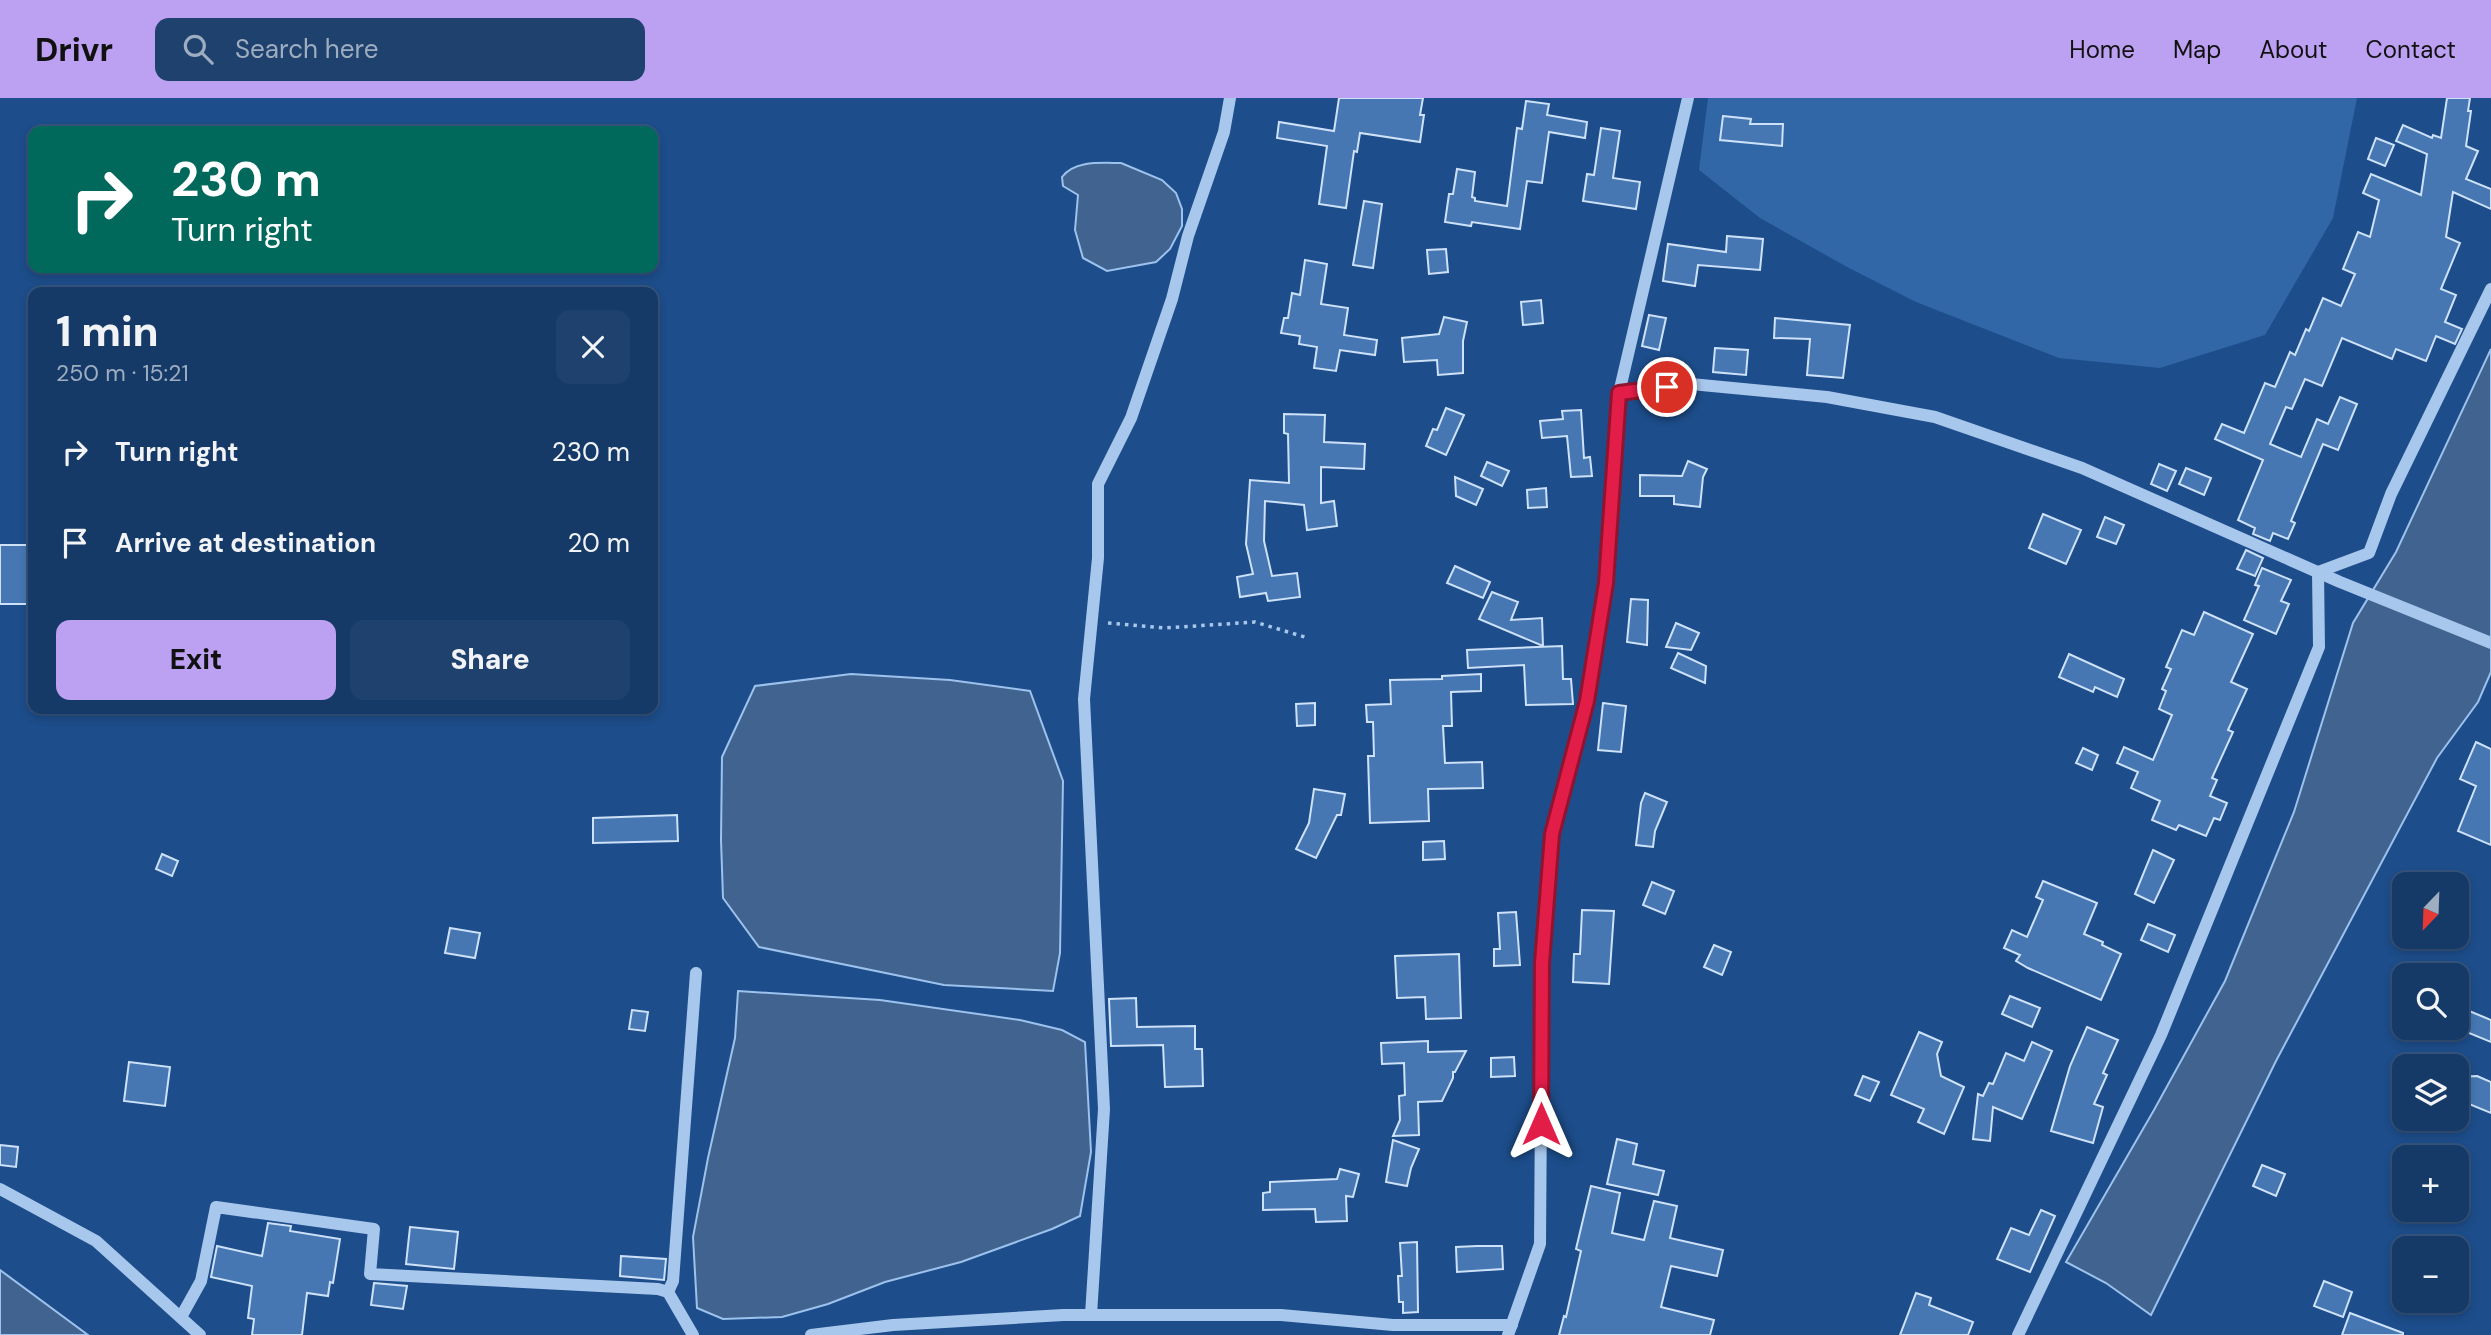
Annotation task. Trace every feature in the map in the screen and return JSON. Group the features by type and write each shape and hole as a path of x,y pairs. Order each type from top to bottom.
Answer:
{"street":[{"path":"1091,1315 1104,1109 1084,699 1098,558 1098,484 1136,405 1172,299 1188,236 1224,132 1230,98"},
{"path":"817,1335 893,1325 1091,1315 1281,1315 1394,1325 1510,1330 1540,1244 1542,963 1552,834 1587,701 1606,583 1619,393 1688,98"},
{"path":"2318,572 2369,553 2391,494 2491,289"},
{"path":"1619,393 1691,384 1827,397 1935,417 2082,468 2340,582 2491,643"},
{"path":"2018,1335 2161,1035 2319,648 2318,572"},
{"path":"668,1292 673,1280 696,973"},
{"path":"0,1189 96,1241 200,1335"},
{"path":"181,1317 201,1282 216,1207 374,1229 370,1273 659,1289 668,1292 693,1335"}],"path":[{"path":"1092,621 1165,628 1255,622 1308,638"}],"shaded area":[{"path":"1708,98 2357,98 2333,218 2265,335 2160,368 2059,358 1916,302 1760,218 1699,170"},
{"path":"1121,163 1162,180 1176,193 1182,209 1182,226 1170,249 1156,262 1107,271 1083,258 1075,230 1078,195 1063,186 1062,177 1081,165"},
{"path":"2491,349 2491,672 2478,702 2437,758 2276,1061 2151,1315 2106,1283 2066,1262 2225,981 2294,812 2353,623 2396,552"},
{"path":"851,674 950,680 1030,691 1063,781 1060,953 1053,991 944,985 759,947 723,898 722,757 755,686"},
{"path":"738,991 880,1000 1020,1020 1062,1030 1085,1042 1091,1152 1080,1216 961,1262 885,1282 828,1304 782,1317 723,1319 697,1308 693,1237 735,1038"},
{"path":"0,1270 88,1335 0,1335"}],"building":[{"path":"1339,98 1423,98 1420,115 1424,115 1420,142 1360,133 1357,152 1354,151 1346,208 1319,204 1327,146 1277,138 1279,122 1334,131"},
{"path":"2447,98 2470,98 2466,146 2478,151 2466,179 2491,189 2491,209 2453,192 2446,237 2460,243 2441,289 2456,295 2445,322 2462,329 2455,344 2436,336 2426,361 2396,349 2392,359 2342,338 2322,386 2305,379 2292,409 2286,407 2270,444 2301,457 2317,419 2328,424 2340,397 2357,404 2338,450 2323,444 2291,521 2295,523 2288,539 2273,533 2270,541 2253,534 2255,528 2238,520 2263,460 2215,439 2222,424 2244,433 2265,383 2275,387 2290,352 2295,355 2323,298 2341,306 2355,274 2343,269 2358,232 2370,237 2379,200 2363,193 2371,174 2421,195 2427,154 2396,141 2403,125 2432,138 2433,135 2441,138"},
{"path":"1526,101 1549,104 1547,115 1587,122 1585,138 1549,132 1542,183 1527,181 1520,229 1472,222 1471,226 1445,222 1449,194 1453,194 1457,169 1475,172 1472,197 1475,201 1507,206 1517,128 1522,129"},
{"path":"1723,116 1751,119 1750,124 1783,124 1782,146 1720,140"},
{"path":"1601,128 1620,131 1613,178 1640,182 1636,209 1583,201 1587,174 1594,175"},
{"path":"2376,138 2394,145 2385,166 2368,159"},
{"path":"1364,201 1382,204 1373,268 1353,265"},
{"path":"1727,236 1763,239 1760,270 1698,265 1695,286 1663,281 1668,244 1726,252"},
{"path":"1446,249 1448,272 1429,274 1427,250"},
{"path":"1305,260 1327,264 1321,304 1348,308 1344,335 1377,340 1375,355 1340,350 1336,371 1314,368 1317,347 1299,344 1300,336 1281,333 1284,318 1288,318 1292,293 1300,295"},
{"path":"1541,300 1543,323 1523,325 1521,302"},
{"path":"1649,315 1666,318 1659,350 1642,346"},
{"path":"1444,317 1467,322 1463,341 1463,373 1438,375 1437,360 1404,362 1402,338 1439,334"},
{"path":"1775,318 1850,325 1843,378 1807,375 1810,339 1774,338"},
{"path":"1715,348 1748,350 1746,375 1713,372"},
{"path":"1446,408 1464,415 1446,455 1426,446 1433,429 1437,430"},
{"path":"1581,410 1584,458 1590,457 1592,476 1571,477 1567,436 1542,438 1540,421 1563,419 1562,411"},
{"path":"1284,414 1325,415 1324,442 1365,444 1364,469 1321,467 1321,503 1334,501 1337,526 1307,530 1304,505 1265,501 1264,541 1272,576 1297,573 1300,597 1268,601 1266,593 1240,597 1237,577 1253,574 1246,544 1250,480 1289,483 1288,434 1284,433"},
{"path":"1688,461 1707,469 1703,477 1700,507 1674,504 1674,496 1640,496 1640,475 1682,476"},
{"path":"1487,462 1509,471 1502,486 1481,476"},
{"path":"2159,464 2176,471 2167,491 2151,484"},
{"path":"2186,468 2211,478 2204,495 2179,484"},
{"path":"1455,477 1483,489 1476,505 1456,496"},
{"path":"1546,488 1547,507 1528,508 1527,490"},
{"path":"2043,514 2081,530 2066,564 2029,548"},
{"path":"2105,517 2124,525 2116,544 2097,537"},
{"path":"0,545 28,545 28,604 0,604"},
{"path":"2246,550 2263,558 2255,576 2237,569"},
{"path":"1455,566 1490,582 1483,598 1447,583"},
{"path":"2262,568 2291,580 2281,601 2289,604 2276,634 2244,620 2259,586 2255,585"},
{"path":"1492,592 1518,602 1511,620 1542,618 1543,646 1479,619"},
{"path":"1631,599 1648,600 1647,645 1627,642"},
{"path":"2204,612 2253,634 2231,682 2247,689 2228,730 2233,732 2212,778 2217,780 2210,796 2227,803 2220,820 2214,818 2206,836 2179,825 2176,830 2152,820 2160,801 2131,788 2138,772 2117,763 2124,747 2153,760 2172,715 2159,709 2166,691 2162,689 2171,669 2166,667 2182,630 2194,635"},
{"path":"1676,623 1699,633 1691,650 1666,647"},
{"path":"1562,646 1563,679 1571,679 1573,704 1526,705 1524,665 1468,668 1467,650"},
{"path":"1678,653 1706,666 1705,683 1671,668"},
{"path":"2069,654 2124,679 2117,697 2095,687 2093,692 2059,677"},
{"path":"1481,674 1481,691 1451,692 1452,726 1443,726 1445,763 1482,762 1483,788 1428,789 1429,821 1370,823 1368,756 1374,756 1373,722 1367,722 1366,705 1391,704 1390,680 1442,679 1442,676"},
{"path":"1315,703 1315,725 1297,726 1296,704"},
{"path":"1603,703 1626,706 1621,752 1598,750"},
{"path":"2476,742 2491,749 2491,845 2458,831 2476,786 2460,779"},
{"path":"2083,748 2098,755 2092,770 2076,763"},
{"path":"1314,789 1345,794 1341,815 1337,815 1316,858 1296,849 1309,823"},
{"path":"1645,793 1667,802 1655,831 1653,847 1636,845 1641,803"},
{"path":"677,815 678,841 593,843 593,818"},
{"path":"1444,841 1445,859 1423,860 1423,842"},
{"path":"2153,850 2174,860 2154,903 2135,894"},
{"path":"162,854 178,861 172,876 156,869"},
{"path":"2043,881 2097,903 2084,934 2121,954 2101,1000 2028,968 2016,961 2020,955 2004,948 2012,930 2027,937 2043,900 2036,897"},
{"path":"1652,882 1674,891 1665,914 1643,905"},
{"path":"1582,910 1614,911 1609,984 1573,982 1574,954 1580,954"},
{"path":"1516,912 1520,965 1494,966 1494,949 1500,949 1498,913"},
{"path":"2148,924 2175,935 2168,952 2141,940"},
{"path":"450,928 480,933 475,958 445,953"},
{"path":"1714,945 1731,952 1722,975 1704,967"},
{"path":"1459,954 1461,1018 1426,1019 1425,997 1397,998 1395,956"},
{"path":"2010,996 2040,1008 2032,1027 2002,1014"},
{"path":"1136,998 1137,1027 1195,1026 1195,1049 1202,1049 1203,1086 1165,1087 1163,1045 1111,1046 1109,999"},
{"path":"632,1010 648,1012 645,1031 629,1029"},
{"path":"2469,1011 2491,1020 2491,1042 2469,1033"},
{"path":"2087,1027 2118,1040 2103,1073 2107,1075 2094,1104 2103,1107 2093,1143 2051,1131 2070,1066"},
{"path":"1919,1032 1942,1042 1937,1054 1941,1076 1964,1087 1944,1134 1918,1122 1924,1109 1891,1095"},
{"path":"1428,1041 1428,1052 1466,1051 1453,1072 1453,1078 1442,1101 1418,1102 1419,1135 1393,1136 1400,1120 1399,1096 1405,1095 1404,1063 1382,1064 1381,1043"},
{"path":"2032,1042 2052,1051 2022,1119 1993,1107 1990,1141 1973,1139 1978,1094 1983,1096 1989,1083 1993,1084 2006,1053 2024,1061"},
{"path":"1514,1057 1515,1076 1491,1077 1491,1058"},
{"path":"129,1062 170,1067 165,1106 124,1101"},
{"path":"1863,1076 1879,1082 1870,1101 1855,1095"},
{"path":"2469,1076 2477,1076 2491,1082 2491,1113 2469,1104"},
{"path":"1617,1139 1637,1144 1633,1164 1664,1171 1658,1195 1607,1184"},
{"path":"1393,1140 1419,1149 1407,1186 1386,1182"},
{"path":"0,1145 18,1147 16,1167 0,1165"},
{"path":"2262,1165 2285,1174 2276,1196 2253,1186"},
{"path":"1340,1169 1359,1174 1353,1197 1346,1196 1347,1221 1316,1222 1315,1209 1263,1210 1263,1193 1270,1192 1270,1182 1337,1179"},
{"path":"1591,1186 1620,1193 1612,1233 1644,1240 1654,1201 1677,1206 1670,1238 1723,1250 1717,1276 1671,1266 1661,1307 1714,1320 1710,1335 1559,1335 1564,1316 1566,1317 1581,1251 1576,1249"},
{"path":"2041,1210 2055,1216 2030,1272 1997,1259 2011,1228 2029,1235"},
{"path":"268,1223 291,1226 290,1231 340,1239 333,1283 330,1282 328,1296 307,1293 302,1335 252,1335 254,1319 248,1318 252,1286 211,1277 217,1246 262,1256"},
{"path":"410,1227 458,1232 454,1269 406,1264"},
{"path":"1417,1242 1418,1312 1403,1313 1403,1302 1399,1302 1398,1276 1402,1276 1400,1243"},
{"path":"1502,1246 1503,1269 1457,1272 1456,1247"},
{"path":"621,1256 666,1259 664,1280 620,1276"},
{"path":"2324,1281 2352,1292 2343,1317 2314,1306"},
{"path":"374,1283 407,1286 403,1309 371,1305"},
{"path":"1916,1293 1931,1298 1929,1305 1973,1322 1968,1335 1900,1335"},
{"path":"2350,1313 2403,1333 2403,1335 2342,1335"}],"route":[{"path":"1541,1124 1542,963 1552,834 1587,701 1606,583 1619,393 1667,387"}]}
